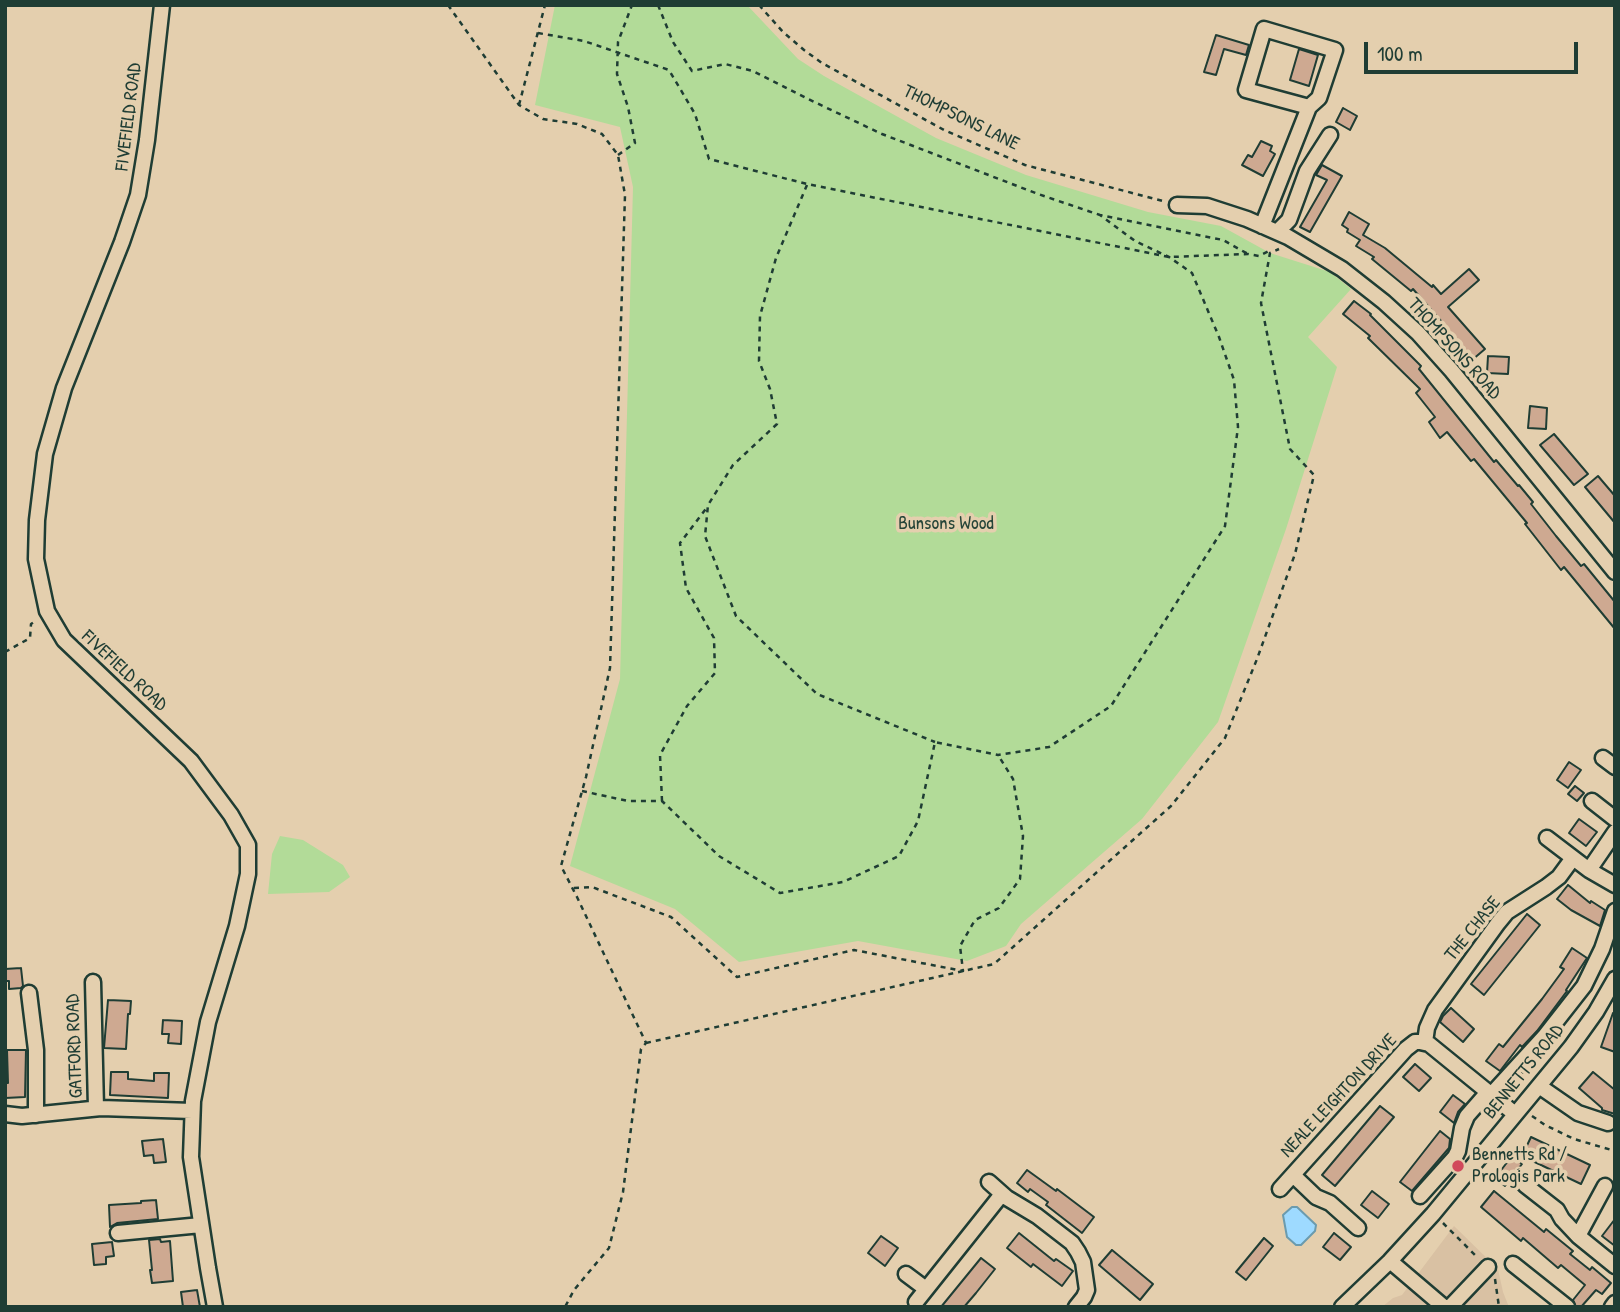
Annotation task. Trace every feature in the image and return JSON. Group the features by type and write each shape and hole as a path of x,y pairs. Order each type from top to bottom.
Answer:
{"street":[{"name":"FIVEFIELD ROAD","path":"162,5 138,195 64,388 45,454 37,520 36,559 47,611 64,640 191,761 231,815 248,845 248,874 237,926 208,1022 192,1101 191,1157 215,1307"},
{"path":"1262,226 1309,107 1319,98 1335,50 1264,29 1247,90 1309,107"},
{"path":"1277,232 1289,220 1307,171 1330,135"},
{"name":"THOMPSONS ROAD","path":"1177,205 1207,206 1277,232 1342,269 1384,302 1418,333 1451,371 1615,572"},
{"path":"1592,801 1615,819"},
{"path":"1589,870 1615,832"},
{"path":"1547,838 1589,870 1615,885"},
{"name":"THE CHASE","path":"1425,1042 1427,1028 1435,1010 1498,923 1507,912 1559,877 1573,858"},
{"path":"1420,1196 1455,1157 1467,1116 1544,1037 1584,986 1602,949 1615,911"},
{"name":"BENNETTS ROAD","path":"1342,1307 1391,1261 1433,1214 1588,1023 1615,979"},
{"name":"GATFORD ROAD","path":"93,982 96,1108"},
{"path":"29,993 36,1051 36,1115"},
{"name":"NEALE LEIGHTON DRIVE","path":"1280,1189 1415,1042 1429,1044 1490,1093 1518,1111"},
{"path":"1539,1086 1578,1113 1608,1124"},
{"path":"5,1114 22,1116 96,1108 192,1111"},
{"name":"NEALE LEIGHTON DRIVE","path":"1293,1175 1357,1228"},
{"path":"989,1182 1007,1198 1038,1216 1072,1243 1083,1262 1087,1290 1076,1307"},
{"path":"1525,1185 1557,1210 1578,1236 1615,1266"},
{"path":"1578,1236 1605,1186"},
{"path":"916,1302 1002,1194"},
{"path":"118,1233 201,1225"},
{"path":"1391,1261 1444,1307"},
{"path":"1513,1264 1567,1307"},
{"path":"1450,1307 1488,1267"},
{"path":"906,1274 926,1289"}],"path":[{"path":"448,5 519,105 543,119 577,124 602,134 618,155 625,195 610,668 582,791 561,866 646,1043"},
{"path":"519,105 545,5"},
{"path":"618,155 635,143 628,107 617,74 618,42 632,5"},
{"path":"658,5 673,42 692,71 725,64 753,71 882,134 1027,190 1100,215 1223,240 1248,254"},
{"name":"THOMPSONS LANE","path":"759,5 783,32 822,63 944,130 1026,165 1177,205"},
{"path":"538,33 584,41 669,70 695,114 709,159 807,184 1169,257 1248,254 1259,256 1279,249 1270,253 1261,303 1290,449 1314,475 1295,554 1225,738 1171,806 994,964 646,1043 640,1049 623,1192 609,1248 574,1290 565,1307"},
{"path":"807,184 776,258 760,316 759,361 770,389 777,424 733,464 680,543 686,588 714,638 715,673 687,705 660,755 662,801 719,856 780,893 843,882 899,856 918,821 935,742"},
{"path":"708,505 705,536 736,616 817,694 935,742 998,755 1049,747 1111,706 1224,526 1238,427 1234,380 1192,273 1169,257 1135,241 1100,215"},
{"path":"5,652 30,638 31,624 47,611"},
{"path":"962,971 960,946 975,920 999,908 1020,879 1023,836 1013,779 998,755"},
{"path":"582,791 628,801 662,801"},
{"path":"573,888 592,887 671,917 737,977 854,950 962,971"},
{"path":"1518,1111 1574,1139 1615,1152"},
{"path":"1433,1214 1494,1273 1499,1307"}],"shaded area":[{"path":"1454,1226 1498,1269 1509,1307 1382,1307 1402,1295"}],"green space":[{"name":"Bunsons Wood","path":"555,5 747,5 798,59 936,138 1026,175 1148,212 1221,226 1270,253 1330,272 1351,289 1308,337 1337,367 1286,529 1218,722 1142,819 1021,924 1006,946 967,961 858,941 739,962 675,909 570,866 620,679 633,187 620,127 535,105"},
{"path":"280,836 303,840 343,865 350,877 329,892 268,894 272,854"}],"water":[{"path":"1292,1207 1297,1207 1316,1225 1315,1231 1301,1245 1296,1245 1287,1237 1283,1215"}],"building":[{"path":"1216,35 1249,45 1246,55 1224,49 1216,75 1204,72"},
{"path":"1299,49 1318,55 1309,86 1290,80"},
{"path":"1343,108 1357,116 1350,130 1336,122"},
{"path":"1261,141 1272,146 1270,151 1275,154 1263,176 1242,165 1248,155 1252,157"},
{"path":"1322,165 1342,176 1310,232 1300,227 1327,180 1316,175"},
{"path":"1349,212 1369,224 1363,235 1385,248 1441,294 1469,269 1479,280 1448,307 1485,349 1472,360 1413,289 1411,291 1372,259 1374,257 1356,246 1360,240 1347,232 1348,229 1342,225"},
{"path":"1354,301 1371,314 1421,366 1419,369 1494,462 1496,460 1519,485 1556,536 1581,566 1584,564 1615,602 1615,629 1564,567 1561,570 1525,524 1527,523 1474,459 1471,461 1447,432 1440,438 1429,422 1435,417 1416,393 1420,389 1368,338 1370,336 1343,314"},
{"path":"1488,356 1509,357 1508,374 1487,373"},
{"path":"1530,406 1547,408 1546,429 1528,428"},
{"path":"1554,434 1588,474 1574,485 1540,445"},
{"path":"1598,476 1615,496 1615,523 1585,487"},
{"path":"1569,762 1581,770 1568,788 1557,780"},
{"path":"1575,786 1584,793 1577,801 1568,794"},
{"path":"1579,819 1597,832 1586,846 1569,833"},
{"path":"1568,885 1590,903 1591,901 1605,910 1600,926 1557,899"},
{"path":"1527,914 1540,925 1484,995 1471,984"},
{"path":"1572,948 1587,958 1567,991 1537,1031 1522,1047 1520,1045 1500,1071 1486,1061 1499,1044 1503,1047 1542,999 1564,969 1560,967"},
{"path":"21,968 23,986 9,989 9,981 5,981 5,969"},
{"path":"108,1000 131,1001 126,1049 104,1048"},
{"path":"1451,1008 1474,1029 1463,1042 1440,1022"},
{"path":"1615,1013 1615,1052 1601,1047"},
{"path":"163,1020 182,1021 181,1044 168,1043 169,1034 162,1034"},
{"path":"7,1050 26,1050 25,1097 5,1098 5,1083 8,1083"},
{"path":"1415,1064 1431,1078 1419,1091 1403,1077"},
{"path":"111,1072 128,1072 128,1079 154,1081 154,1073 169,1073 168,1098 110,1095"},
{"path":"1593,1072 1615,1090 1615,1114 1602,1110 1579,1088"},
{"path":"1453,1095 1465,1104 1454,1123 1440,1112"},
{"path":"1380,1106 1394,1117 1335,1186 1322,1175"},
{"path":"1440,1131 1450,1139 1449,1148 1412,1191 1400,1182"},
{"path":"1531,1137 1590,1165 1581,1184 1522,1156"},
{"path":"163,1139 166,1162 154,1163 153,1155 144,1156 142,1141"},
{"path":"1512,1156 1522,1164 1505,1186 1495,1178"},
{"path":"1027,1170 1094,1217 1082,1233 1046,1205 1048,1202 1017,1183"},
{"path":"1372,1191 1389,1204 1378,1218 1361,1205"},
{"path":"1494,1191 1544,1232 1546,1229 1573,1251 1570,1254 1590,1270 1592,1267 1611,1283 1602,1294 1596,1290 1581,1307 1576,1307 1573,1300 1585,1285 1561,1265 1558,1268 1523,1238 1521,1241 1481,1207"},
{"path":"156,1200 158,1219 117,1223 110,1227 109,1205"},
{"path":"1615,1219 1615,1246 1602,1236"},
{"path":"1019,1233 1054,1261 1056,1259 1073,1271 1062,1286 1007,1248"},
{"path":"1334,1233 1351,1247 1340,1260 1323,1247"},
{"path":"881,1236 898,1248 885,1266 868,1253"},
{"path":"1264,1238 1273,1246 1246,1280 1236,1272"},
{"path":"160,1239 161,1242 170,1241 173,1281 152,1283 149,1240"},
{"path":"112,1242 114,1256 106,1257 106,1264 94,1265 92,1244"},
{"path":"1112,1250 1153,1284 1140,1300 1099,1265"},
{"path":"981,1258 995,1269 976,1293 964,1307 941,1307"},
{"path":"197,1290 200,1307 183,1307 181,1292"}],"place":[{"name":"Bennetts Rd / Prologis Park","path":"1458,1166"}]}
